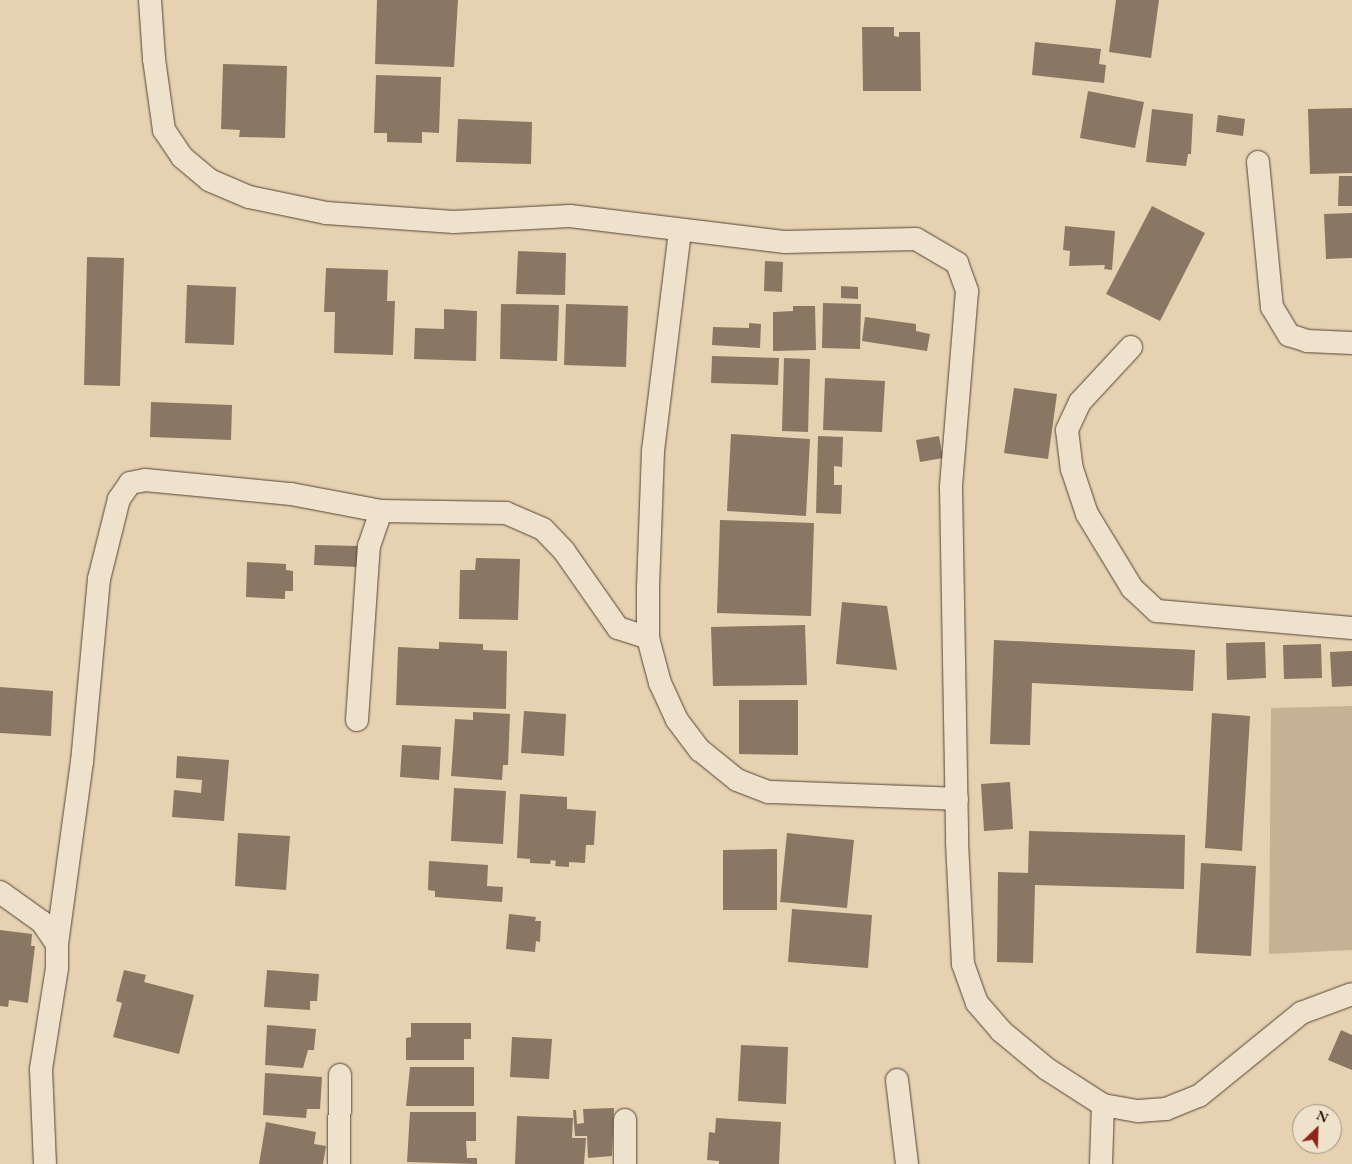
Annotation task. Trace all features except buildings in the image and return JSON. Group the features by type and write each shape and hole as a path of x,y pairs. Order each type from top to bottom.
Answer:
{"street":[{"path":"150,0 164,130 182,157 217,183 249,197 326,212 454,222 570,216 680,231 785,242 916,239 957,264 967,291 951,487 951,618 963,964 977,1003 1001,1031 1047,1069 1103,1105 1138,1111 1166,1109 1198,1096 1301,1013 1352,994"},
{"path":"1258,162 1272,307 1289,335 1307,341 1352,343"},
{"path":"680,231 653,451 648,638 660,683 677,720 700,750 737,780 769,792 804,795 957,799"},
{"path":"1131,347 1080,402 1067,430 1072,469 1087,514 1132,588 1157,611 1352,628"},
{"path":"45,1164 41,1069 57,968 57,944 82,762 99,578 119,499 130,483 145,480 291,494 381,511 506,513 527,519 543,529 564,551 618,628 648,638"},
{"path":"357,720 370,546 381,511"},
{"path":"0,892 42,922 57,944"},
{"path":"339,1164 340,1075"},
{"path":"897,1080 907,1164"},
{"path":"1101,1164 1103,1105"},
{"path":"625,1120 625,1164"}],"shaded area":[{"path":"1352,706 1352,950 1269,954 1271,708"}]}
